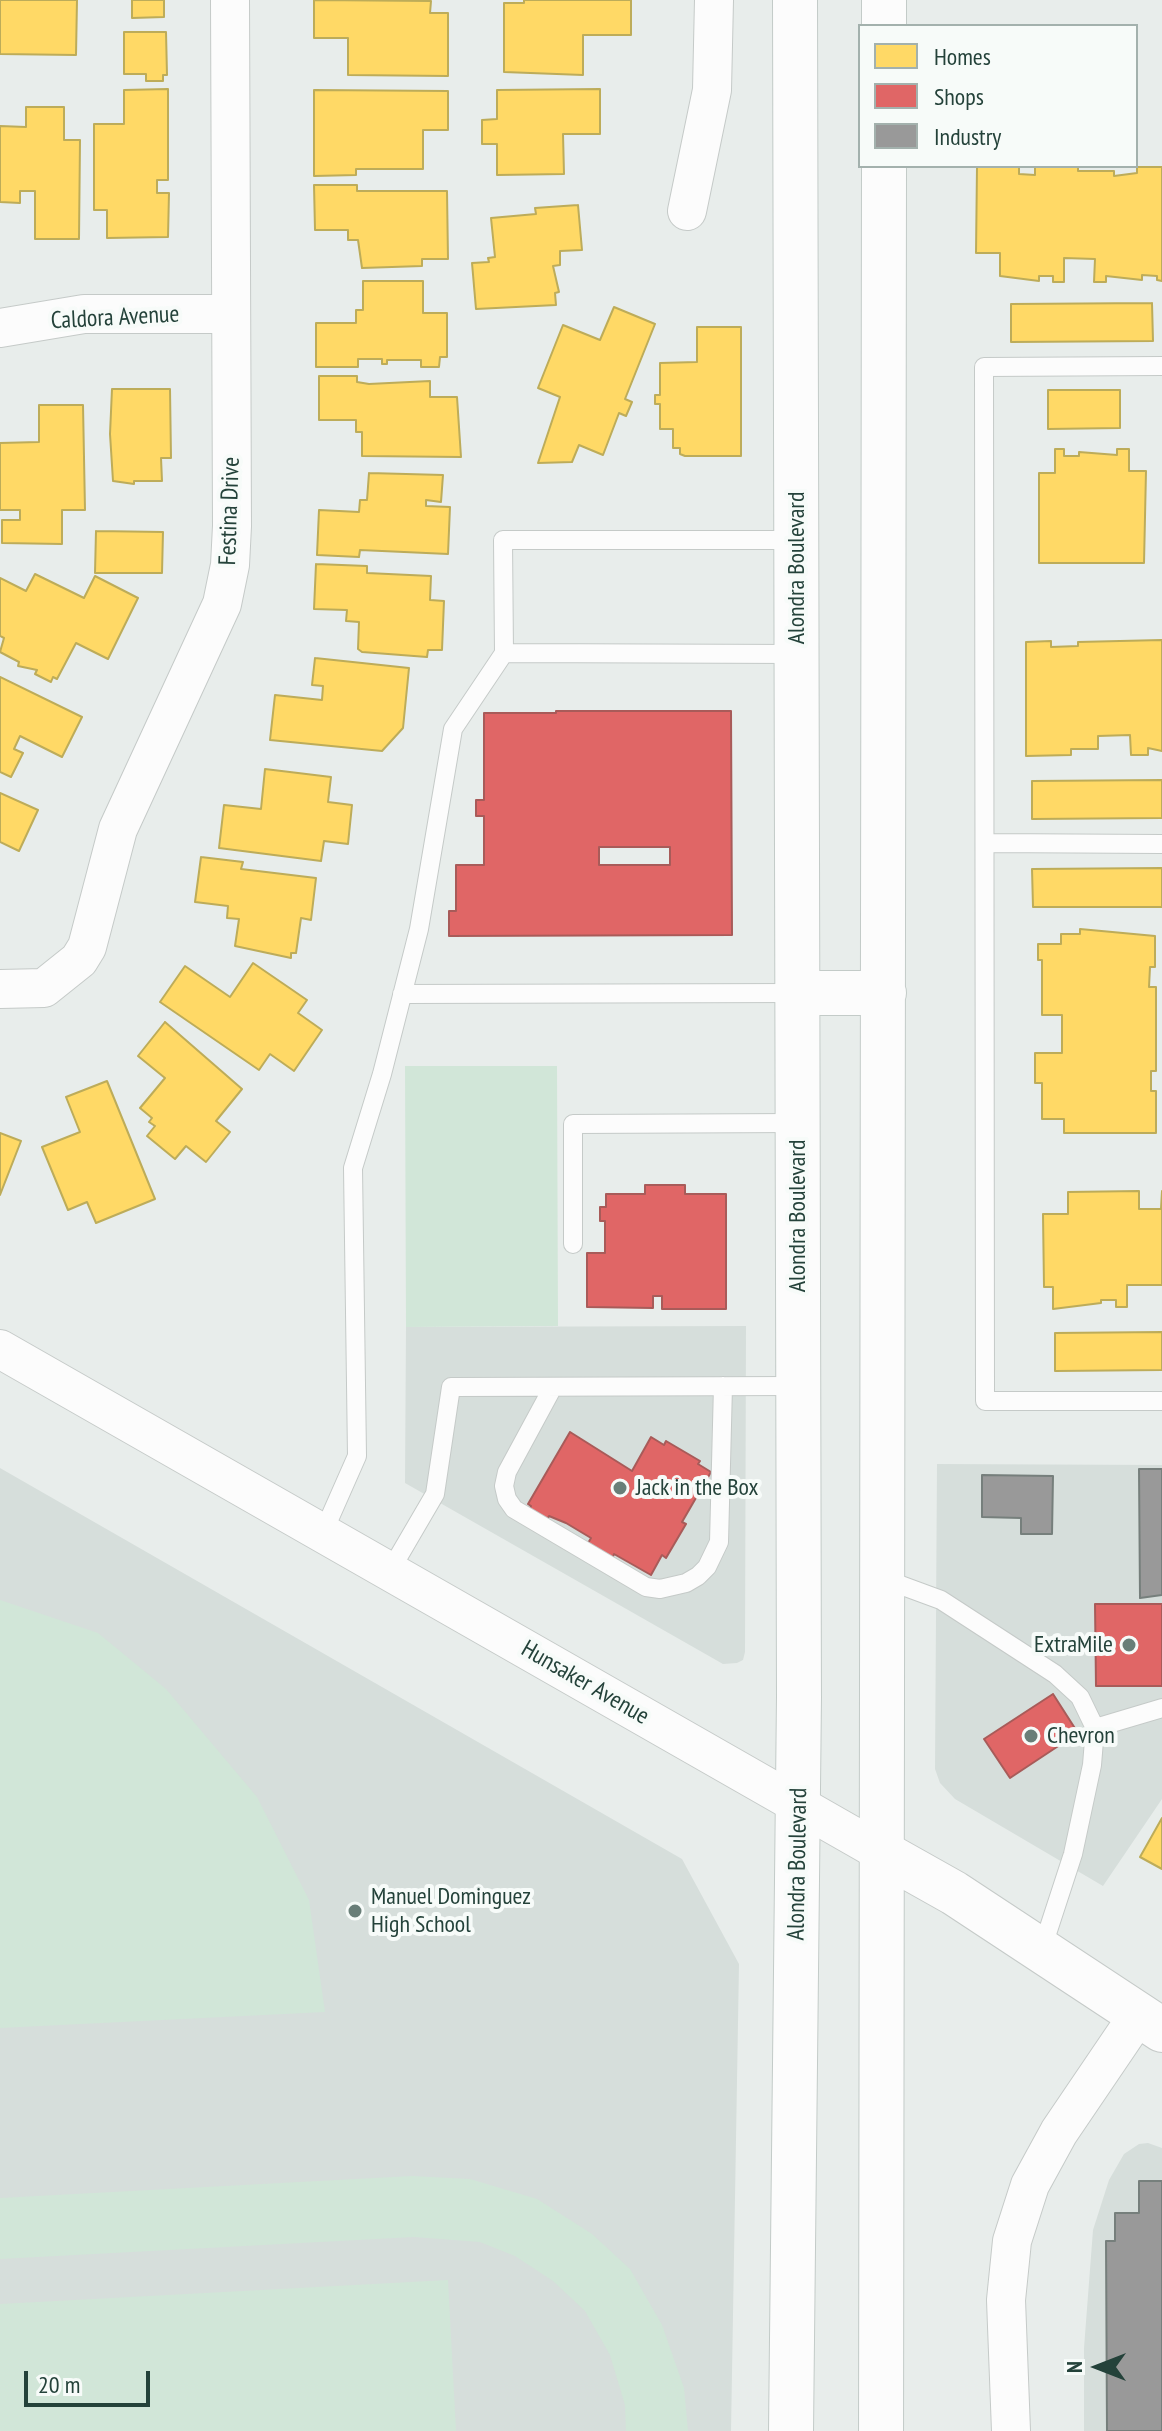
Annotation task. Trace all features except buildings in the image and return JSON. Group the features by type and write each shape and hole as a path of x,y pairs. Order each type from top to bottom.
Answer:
{"main road":[{"name":"Alondra Boulevard","path":"791,2431 798,1804 795,0"},
{"path":"884,0 884,24"},
{"path":"881,2431 884,168"},
{"path":"798,993 884,993"},
{"name":"Hunsaker Avenue","path":"881,1852 1042,1949 1151,2022"}],"street":[{"name":"Festina Drive","path":"0,989 35,990 55,980 79,960 87,947 118,829 222,604 230,565 232,526 230,0"},
{"path":"687,211 712,90 714,0"},
{"name":"Caldora Avenue","path":"0,328 84,314 231,314"},
{"name":"Hunsaker Avenue","path":"0,1349 881,1852"},
{"path":"1011,2431 1006,2300 1012,2241 1030,2185 1059,2132 1151,2022"}],"lane":[{"path":"1162,366 984,367 985,1401 1162,1401"},
{"path":"323,1533 357,1456 353,1168 419,929 453,729 504,653 503,540 796,540"},
{"path":"504,653 797,654"},
{"path":"985,843 1162,844"},
{"path":"402,994 798,993"},
{"path":"573,1244 573,1124 798,1123"},
{"path":"553,1387 507,1472 504,1486 507,1499 514,1509 540,1525 646,1587 660,1589 686,1583 698,1576 707,1567 719,1542 723,1386"},
{"path":"390,1571 435,1494 451,1387 798,1386"},
{"path":"884,1579 941,1600 1055,1674 1080,1697 1095,1728 1092,1765 1073,1854 1042,1949"},
{"path":"1095,1728 1162,1708"}],"shaded area":[{"path":"746,1326 745,1652 743,1660 737,1663 723,1664 405,1483 406,1327"},
{"path":"937,1464 1162,1465 1162,1799 1103,1886 955,1799 940,1783 935,1769"},
{"name":"Manuel Dominguez High School","path":"0,1468 682,1859 739,1964 731,2431 0,2431"},
{"path":"1148,2143 1162,2148 1162,2431 1084,2431 1084,2348 1093,2230 1109,2180 1124,2154 1139,2144"}],"green space":[{"path":"405,1066 557,1066 558,1326 406,1327"},
{"path":"0,1600 98,1633 166,1689 257,1797 309,1900 325,2012 0,2028"},
{"path":"412,2176 470,2179 537,2199 592,2234 630,2269 662,2325 684,2388 688,2431 626,2431 625,2405 610,2355 585,2311 553,2281 515,2256 480,2242 414,2237 0,2259 0,2198"},
{"path":"448,2280 456,2431 0,2431 0,2304"}],"place":[{"name":"Jack in the Box","path":"620,1488"},
{"name":"ExtraMile","path":"1129,1645"},
{"name":"Chevron","path":"1031,1736"},
{"name":"Manuel Dominguez High School","path":"355,1911"}]}
